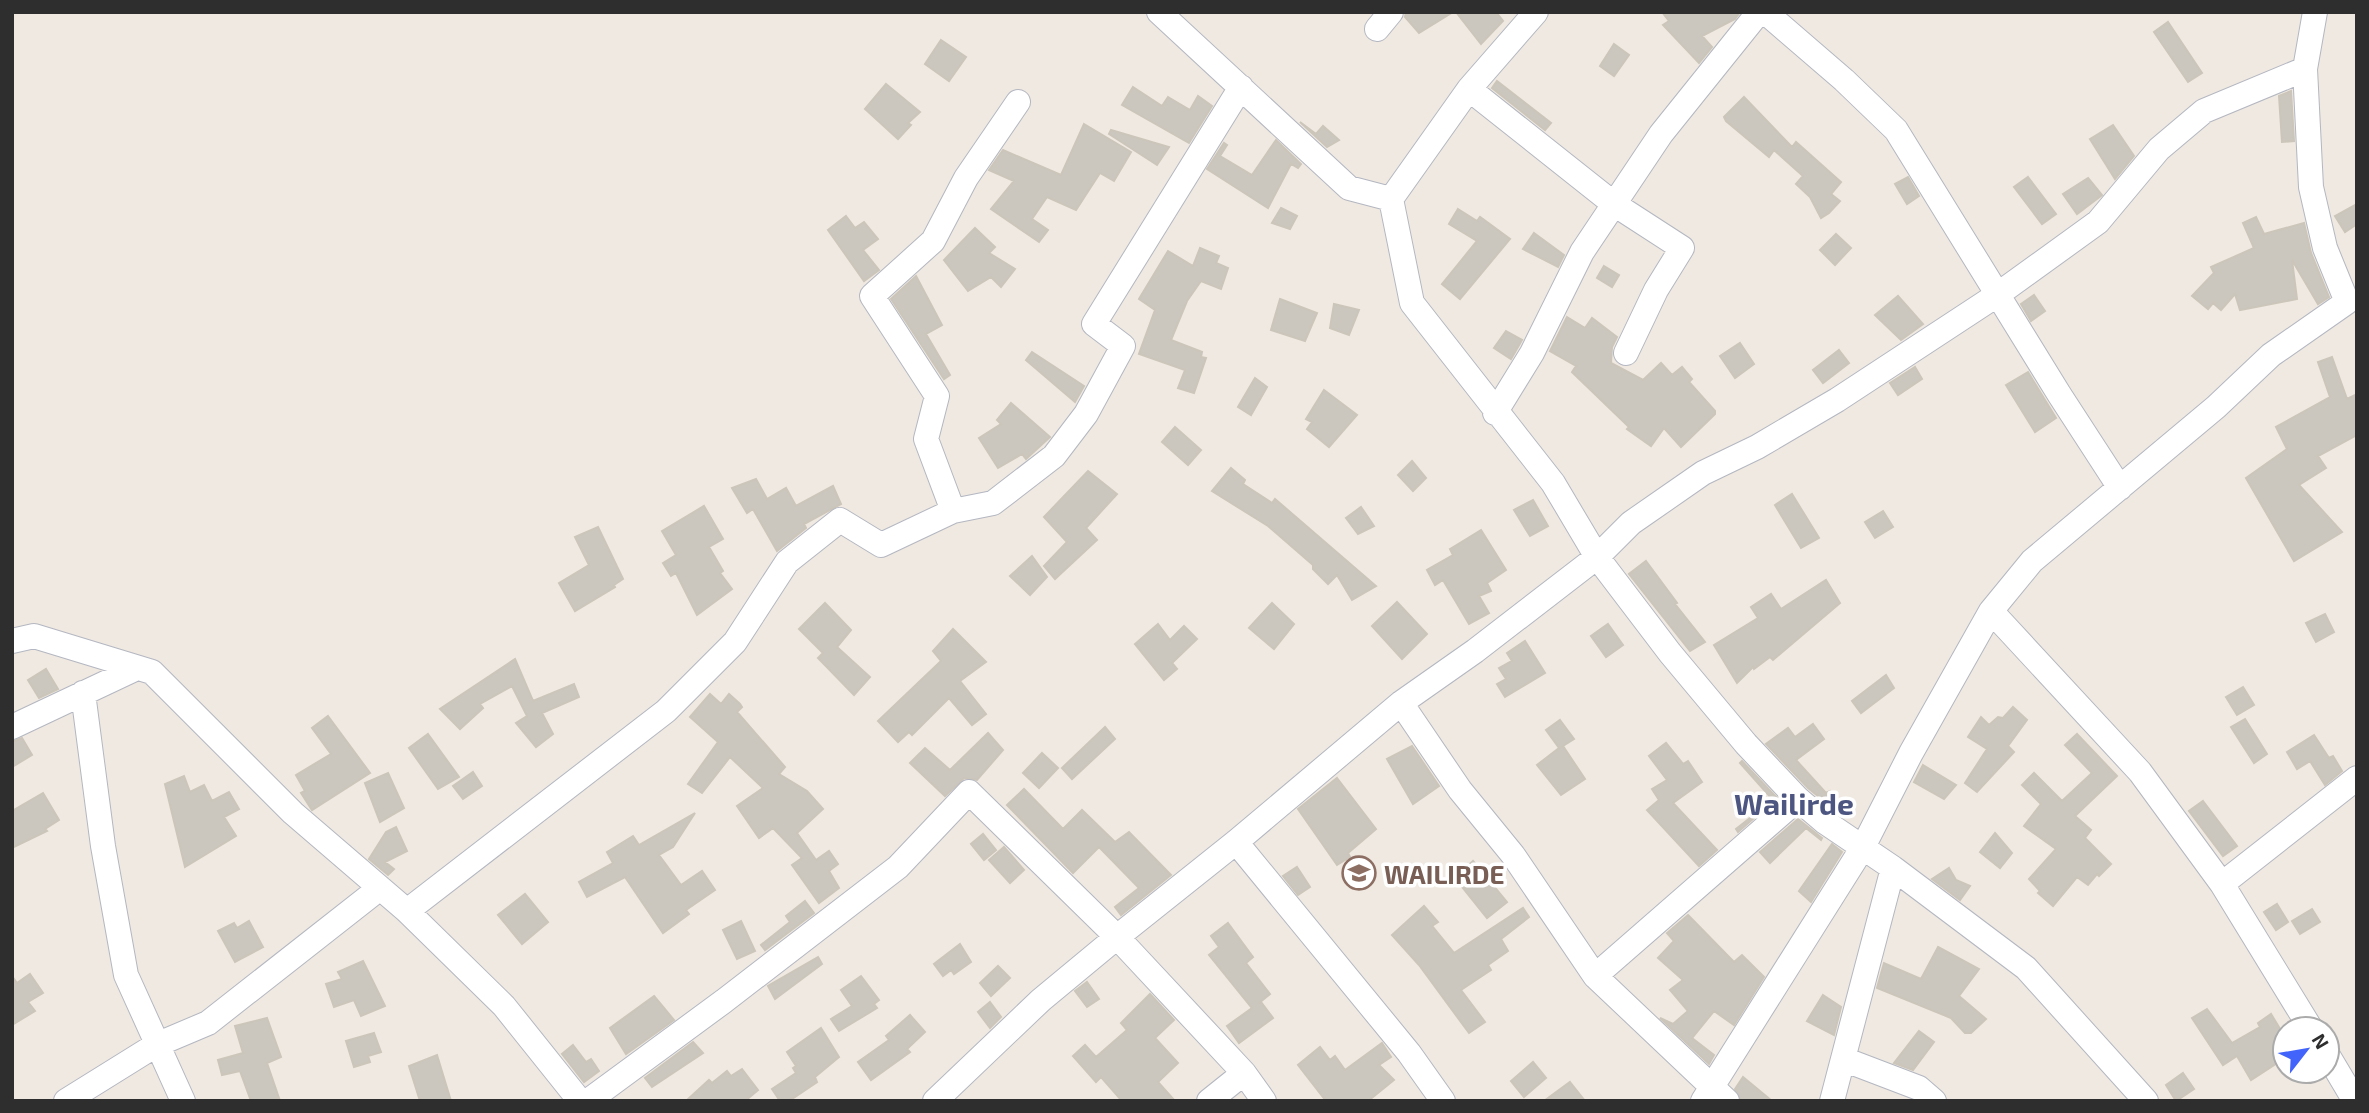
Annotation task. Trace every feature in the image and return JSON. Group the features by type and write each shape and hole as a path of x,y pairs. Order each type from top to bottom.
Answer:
{"street":[{"path":"1159,12 1349,188 1391,199"},
{"path":"1536,12 1469,89 1391,199 1412,303 1553,483 1597,556 1670,653 1746,744 1798,799 1825,822 1893,868 2026,968 2146,1101"},
{"path":"1495,412 1532,353 1582,252 1661,134 1759,12"},
{"path":"1765,12 1844,80 1896,131 2120,488"},
{"path":"1401,703 1460,790 1513,855 1595,976 1714,1097 1863,847 1911,753 1991,611 2032,561 2216,407 2271,355 2352,303 2325,248 2311,187 2305,69 2315,12"},
{"path":"935,1101 1041,1000 1236,842 1401,703 1475,651 1597,556 1631,523 1703,473 1757,447 1837,400 1997,295 2098,222 2159,149 2204,111 2305,69"},
{"path":"407,911 666,711 735,642 786,562 840,520 881,544 953,510 993,503 1054,456 1086,414 1123,346 1094,324 1241,87"},
{"path":"1469,89 1614,204 1682,248 1656,290 1626,353"},
{"path":"953,510 926,439 937,396 872,296 933,241 966,178 1018,102"},
{"path":"1991,611 2140,772 2222,884 2302,1015"},
{"path":"12,641 34,636 152,672 293,813 407,911 504,1006 580,1101"},
{"path":"12,727 137,667"},
{"path":"83,694 103,846 126,975 183,1101"},
{"path":"2222,884 2357,778"},
{"path":"588,1101 724,1001 898,867 969,792 1117,937 1244,1073 1264,1101"},
{"path":"1595,976 1798,799"},
{"path":"1236,842 1409,1053 1443,1101"},
{"path":"1832,1101 1893,868"},
{"path":"66,1101 156,1045 208,1023 380,888"},
{"path":"1843,1059 1919,1088 1934,1101"},
{"path":"1209,1101 1244,1073"},
{"path":"2341,1078 2355,1101"}],"building":[{"path":"1406,12 1453,12 1419,33 1405,17"},
{"path":"1456,12 1496,12 1503,21 1481,44"},
{"path":"1662,12 1740,12 1735,19 1702,36 1712,47 1699,63 1663,25 1669,21"},
{"path":"2168,22 2202,73 2188,82 2154,32"},
{"path":"941,40 966,57 949,81 925,64"},
{"path":"1614,44 1629,55 1614,76 1600,66"},
{"path":"1497,81 1551,123 1545,130 1492,88"},
{"path":"886,84 920,112 908,123 911,125 898,139 865,109"},
{"path":"1133,87 1162,106 1168,97 1190,110 1198,96 1212,106 1189,143 1122,105"},
{"path":"2291,91 2294,141 2282,142 2279,96"},
{"path":"1744,97 1792,147 1796,142 1841,182 1831,194 1840,201 1829,213 1821,218 1810,197 1796,184 1803,176 1774,150 1769,157 1726,121 1724,117"},
{"path":"1300,122 1316,134 1323,126 1339,140 1327,147"},
{"path":"1084,124 1131,152 1114,181 1100,173 1076,210 1047,197 1032,219 1048,230 1039,242 991,209 1014,181 989,170 1003,150 1061,175"},
{"path":"2113,125 2134,156 2115,179 2090,139"},
{"path":"1111,130 1169,147 1157,165 1109,134"},
{"path":"1276,140 1301,164 1298,168 1291,164 1268,208 1207,169 1224,143 1227,145 1220,156 1252,175"},
{"path":"1908,177 1919,196 1907,204 1895,184"},
{"path":"2028,177 2056,214 2042,224 2014,187"},
{"path":"2088,178 2102,195 2077,214 2063,194"},
{"path":"2357,204 2357,224 2345,232 2335,216"},
{"path":"1281,208 1297,216 1290,229 1272,223"},
{"path":"1458,209 1477,221 1480,217 1510,239 1460,299 1442,284 1477,241 1449,224"},
{"path":"846,216 855,228 864,222 878,239 863,250 879,270 864,281 828,230"},
{"path":"2256,217 2264,234 2304,223 2311,253 2329,297 2318,304 2292,260 2297,299 2240,310 2235,294 2221,310 2213,303 2208,309 2192,296 2214,273 2211,267 2254,248 2243,223"},
{"path":"975,228 995,247 989,253 1015,269 1001,287 991,277 968,291 944,260"},
{"path":"1534,233 1564,255 1558,267 1523,249"},
{"path":"1836,234 1851,248 1835,265 1820,250"},
{"path":"1200,248 1219,256 1216,263 1228,268 1221,289 1201,281 1187,301 1171,340 1202,352 1201,357 1206,358 1194,393 1178,388 1185,370 1139,354 1155,310 1139,299 1168,251 1193,266"},
{"path":"1604,266 1619,275 1612,287 1597,278"},
{"path":"916,276 942,325 926,334 950,375 944,379 891,299"},
{"path":"2034,295 2045,311 2031,321 2021,304"},
{"path":"1898,296 1923,324 1901,340 1875,315"},
{"path":"1280,299 1317,313 1305,341 1271,330"},
{"path":"1334,304 1359,310 1349,335 1330,328"},
{"path":"1567,317 1585,328 1592,318 1617,337 1612,347 1611,363 1643,380 1661,363 1672,375 1682,367 1692,379 1689,382 1715,414 1681,447 1664,428 1651,446 1627,429 1629,427 1572,372 1576,366 1550,351"},
{"path":"1506,331 1522,340 1511,359 1494,348"},
{"path":"1740,343 1754,364 1735,378 1720,356"},
{"path":"1839,350 1849,363 1823,383 1813,370"},
{"path":"1032,352 1084,386 1075,402 1026,360"},
{"path":"2332,357 2347,399 2357,394 2357,435 2318,456 2326,468 2299,485 2342,532 2294,561 2246,478 2287,449 2276,427 2330,397 2318,362"},
{"path":"1915,367 1922,379 1898,395 1890,383"},
{"path":"2028,372 2056,418 2035,432 2006,385"},
{"path":"1255,378 1267,387 1251,415 1238,407"},
{"path":"1324,390 1357,415 1329,447 1307,429 1312,422 1306,419"},
{"path":"1011,403 1050,437 1026,459 1022,454 998,468 979,438 1001,424 997,420"},
{"path":"1175,427 1201,450 1188,465 1162,442"},
{"path":"1412,461 1426,478 1413,491 1398,475"},
{"path":"1231,468 1245,480 1243,484 1272,503 1275,499 1376,586 1352,600 1337,575 1328,584 1313,569 1313,565 1268,526 1212,491"},
{"path":"1088,471 1117,494 1086,528 1097,540 1055,579 1044,566 1067,542 1044,517"},
{"path":"756,479 767,499 786,488 796,506 833,486 841,504 804,524 806,528 777,551 753,509 747,513 732,488"},
{"path":"1792,494 1819,538 1801,548 1775,505"},
{"path":"1533,500 1548,526 1530,536 1514,510"},
{"path":"704,506 723,539 709,547 723,571 720,573 732,589 697,615 676,573 671,576 663,563 676,555 662,531"},
{"path":"1361,507 1374,526 1358,534 1346,518"},
{"path":"1883,511 1893,527 1875,538 1865,522"},
{"path":"598,527 623,579 614,585 615,587 575,611 559,583 589,565 575,537"},
{"path":"1481,530 1506,570 1487,583 1491,591 1479,596 1489,613 1469,624 1443,580 1435,585 1427,570 1453,555 1450,549"},
{"path":"1032,556 1047,577 1030,595 1010,576"},
{"path":"1646,561 1705,642 1690,651 1629,574"},
{"path":"1826,580 1840,603 1773,660 1770,657 1754,669 1753,667 1737,683 1714,645 1758,618 1751,607 1771,594 1781,609"},
{"path":"1397,602 1427,634 1402,659 1372,626"},
{"path":"825,603 851,630 837,647 870,677 854,695 818,658 823,653 799,629"},
{"path":"1272,603 1294,624 1274,649 1249,628"},
{"path":"2325,614 2334,632 2316,642 2306,623"},
{"path":"1158,624 1170,640 1184,626 1197,639 1172,663 1177,669 1164,680 1135,644"},
{"path":"1608,624 1623,645 1606,657 1591,636"},
{"path":"953,629 986,662 960,681 986,714 972,725 949,698 912,735 909,732 898,742 878,721 941,661 933,651"},
{"path":"1525,641 1545,673 1505,697 1497,684 1506,679 1499,668 1512,661 1507,653"},
{"path":"515,659 533,701 574,684 579,697 542,713 553,734 536,747 516,723 527,716 512,686 480,704 483,708 460,729 440,709"},
{"path":"46,669 58,689 39,698 28,680"},
{"path":"1886,675 1894,688 1861,713 1852,701"},
{"path":"2243,687 2254,705 2237,715 2226,697"},
{"path":"710,694 721,704 729,694 740,704 742,707 737,712 785,767 779,774 807,791 823,809 797,833 816,860 829,851 838,864 829,871 839,888 819,903 792,865 802,858 773,828 759,838 737,806 763,788 730,757 702,793 688,784 718,742 690,717"},
{"path":"2013,707 2027,720 2008,746 2014,752 1977,792 1965,783 1987,749 1968,737 1981,717 1989,725 1998,717 2003,718"},
{"path":"328,716 370,773 312,810 301,793 305,791 296,775 331,754 312,728"},
{"path":"2245,719 2267,754 2254,763 2231,727"},
{"path":"1560,720 1574,739 1563,746 1585,779 1561,795 1537,765 1559,748 1546,730"},
{"path":"1813,724 1824,739 1796,760 1826,793 1830,791 1843,811 1840,814 1808,788 1766,744 1788,728 1795,737"},
{"path":"1105,727 1115,739 1072,779 1062,768"},
{"path":"988,733 1003,750 977,780 964,778 945,796 910,763 925,748 950,770"},
{"path":"428,734 459,777 438,789 409,748"},
{"path":"2077,734 2117,776 2075,816 2091,830 2085,838 2111,864 2088,885 2077,877 2053,906 2038,893 2040,891 2029,879 2056,849 2024,826 2041,804 2022,785 2034,773 2062,801 2092,773 2065,745"},
{"path":"2314,735 2329,758 2333,756 2342,771 2325,785 2310,761 2297,769 2287,752"},
{"path":"22,738 32,755 12,767 12,742"},
{"path":"1666,743 1683,764 1688,761 1702,782 1673,803 1717,850 1699,866 1647,810 1659,800 1652,789 1667,780 1649,756"},
{"path":"1412,746 1439,786 1413,804 1387,759"},
{"path":"1042,753 1058,768 1039,788 1023,773"},
{"path":"1742,761 1777,798 1738,832 1736,829 1773,800 1740,763"},
{"path":"1923,765 1956,785 1944,799 1914,782"},
{"path":"473,772 482,786 463,799 453,786"},
{"path":"388,773 404,808 380,822 365,783"},
{"path":"184,776 190,792 204,785 212,801 229,792 239,809 224,817 236,836 185,867 165,784"},
{"path":"1337,778 1376,829 1348,853 1350,857 1337,865 1298,809"},
{"path":"1024,789 1063,829 1082,810 1115,842 1129,832 1171,875 1121,915 1115,907 1139,888 1099,847 1073,873 1007,805"},
{"path":"43,793 59,820 45,829 47,831 12,848 12,811"},
{"path":"2203,801 2237,846 2223,856 2189,811"},
{"path":"695,813 673,847 659,855 681,885 702,871 715,890 686,910 689,914 663,933 625,877 587,897 579,882 613,863 607,852 633,836 639,845"},
{"path":"1798,819 1822,838 1821,840 1806,828 1770,863 1760,852"},
{"path":"396,827 407,851 385,862 394,869 388,875 369,859 386,832"},
{"path":"1995,833 2012,853 2000,868 1980,852"},
{"path":"983,834 996,850 984,860 971,844"},
{"path":"1832,844 1842,852 1811,902 1799,891"},
{"path":"1004,847 1024,870 1010,883 989,860"},
{"path":"1473,861 1507,902 1487,918 1455,878"},
{"path":"1297,867 1310,887 1298,895 1283,876"},
{"path":"1949,868 1956,880 1970,886 1960,900 1932,879"},
{"path":"525,894 548,922 522,944 498,915"},
{"path":"805,901 814,913 765,950 761,945 790,922 786,916"},
{"path":"2277,904 2288,922 2276,930 2264,912"},
{"path":"1424,906 1438,922 1432,926 1454,953 1523,908 1529,917 1501,939 1508,951 1488,965 1491,970 1461,990 1485,1022 1469,1033 1419,965 1392,935"},
{"path":"2312,909 2320,922 2300,934 2292,921"},
{"path":"1688,915 1734,962 1742,955 1764,977 1734,1025 1714,1011 1692,1038 1714,1055 1709,1064 1660,1018 1673,1024 1688,1011 1670,990 1683,980 1658,958 1674,941 1667,933"},
{"path":"249,921 263,947 235,962 218,931 234,923 237,928"},
{"path":"741,921 755,951 737,959 723,930"},
{"path":"1228,923 1253,957 1246,963 1270,994 1259,1003 1261,1002 1273,1018 1239,1043 1227,1026 1252,1008 1209,955 1219,947 1211,936"},
{"path":"960,944 971,962 954,974 951,970 943,976 934,964"},
{"path":"1938,947 1979,969 1959,996 1986,1019 1971,1033 1965,1033 1951,1018 1877,988 1884,963 1921,979"},
{"path":"818,957 822,964 775,999 768,986"},
{"path":"363,961 385,1006 361,1016 354,1000 334,1007 326,984 342,979 338,972"},
{"path":"998,966 1010,978 991,996 980,983"},
{"path":"30,974 43,993 28,1002 35,1011 12,1025 12,976 17,983"},
{"path":"861,976 879,1000 874,1004 877,1008 839,1031 831,1019 852,1006 841,990"},
{"path":"1087,982 1099,999 1087,1007 1075,991"},
{"path":"1150,994 1174,1020 1155,1038 1178,1063 1158,1082 1175,1101 1122,1101 1101,1077 1096,1082 1073,1056 1085,1045 1096,1057 1127,1030 1121,1023"},
{"path":"1823,995 1841,1007 1834,1035 1807,1021"},
{"path":"654,996 674,1020 626,1054 610,1028"},
{"path":"990,1002 1001,1017 990,1028 978,1012"},
{"path":"2207,1009 2232,1043 2260,1027 2258,1023 2271,1014 2271,1067 2251,1080 2237,1056 2223,1065 2192,1018"},
{"path":"910,1015 925,1032 907,1049 910,1052 871,1080 858,1062 889,1040 886,1036"},
{"path":"267,1018 281,1057 267,1063 280,1101 251,1101 240,1071 222,1075 218,1060 243,1053 235,1026"},
{"path":"821,1028 839,1057 815,1077 817,1082 789,1101 780,1101 772,1089 796,1073 793,1068 796,1066 787,1052"},
{"path":"1919,1031 1934,1042 1913,1070 1894,1063"},
{"path":"374,1033 381,1052 368,1056 370,1062 354,1067 346,1041"},
{"path":"693,1042 703,1053 652,1087 645,1078"},
{"path":"1382,1043 1391,1057 1379,1065 1394,1080 1368,1101 1326,1101 1298,1065 1320,1047 1330,1060 1335,1056 1345,1070"},
{"path":"573,1045 586,1062 591,1059 599,1071 584,1082 562,1054"},
{"path":"437,1055 451,1101 420,1101 409,1066"},
{"path":"1533,1062 1546,1078 1524,1097 1511,1081"},
{"path":"742,1069 758,1090 745,1101 686,1101 709,1080 712,1083 727,1071 731,1076"},
{"path":"2183,1073 2194,1089 2176,1101 2166,1085"},
{"path":"1743,1077 1772,1101 1741,1101 1735,1089"},
{"path":"1570,1082 1585,1101 1544,1101"}],"place":[{"name":"WAILIRDE","path":"1359,873"}],"district":[{"name":"Wailirde","path":"1794,803"}]}
